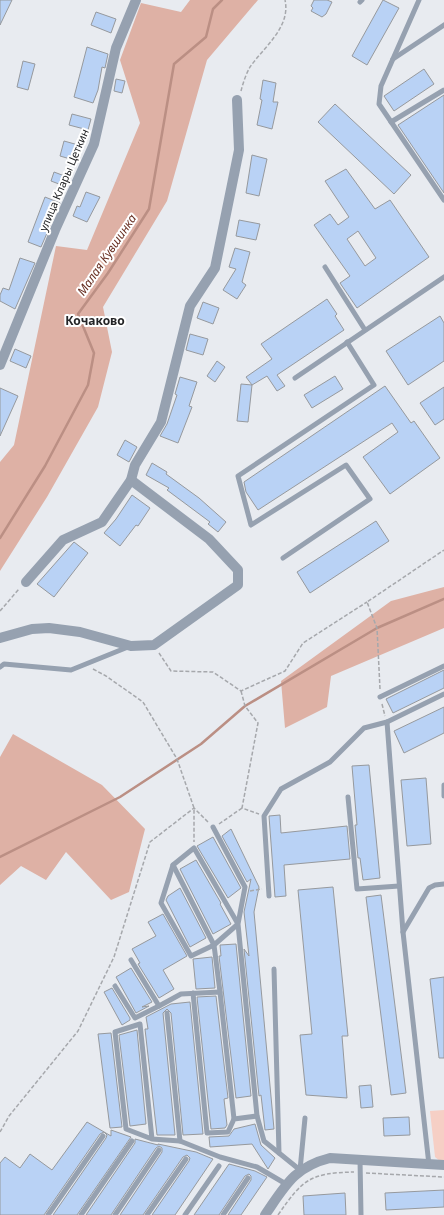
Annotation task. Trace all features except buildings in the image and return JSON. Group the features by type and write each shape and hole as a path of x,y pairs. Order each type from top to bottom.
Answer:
{"street":[{"name":"улица Клары Цеткин","path":"0,364 55,230 94,144 116,48 136,0"},
{"path":"26,582 63,540 102,522 131,480 135,465 161,422 190,306 215,268 239,150 237,100"},
{"path":"0,638 32,629 49,628 80,632 131,646 154,645 238,586 238,570 209,539 131,480"},
{"path":"265,1215 286,1184 300,1170 314,1162 330,1158 444,1165"}],"lane":[{"path":"419,0 381,86 379,104 444,200"},
{"path":"393,59 444,25"},
{"path":"391,122 444,90"},
{"path":"325,267 365,330"},
{"path":"295,378 444,277"},
{"path":"283,558 370,499 346,465 251,525 238,476 374,385 347,342"},
{"path":"0,667 4,664 72,670 131,646"},
{"path":"380,697 444,666"},
{"path":"269,896 264,816 281,789 330,762 364,728 387,722 444,694"},
{"path":"387,722 403,932 429,1165"},
{"path":"444,785 444,796"},
{"path":"348,797 357,889 399,886"},
{"path":"214,827 246,887 238,924 257,1116 264,1141 300,1170"},
{"path":"194,848 238,924 214,945 191,956 161,903 173,865 194,848"},
{"path":"173,865 214,945 234,1119 228,1132 207,1133 193,993"},
{"path":"403,932 429,888 435,885 444,884"},
{"path":"131,960 159,1006"},
{"path":"274,970 279,1153"},
{"path":"115,986 135,1018 181,994 220,992"},
{"path":"167,1013 180,1141"},
{"path":"152,1139 140,1024 115,1032 126,1129 152,1139 180,1141 220,1157 257,1167 286,1184"},
{"path":"234,1119 257,1116"},
{"path":"300,1170 305,1118"},
{"path":"48,1215 103,1136"},
{"path":"81,1215 132,1141"},
{"path":"115,1215 158,1150"},
{"path":"147,1215 186,1159"},
{"path":"360,1159 361,1215"},
{"path":"185,1215 219,1166"},
{"path":"223,1215 248,1178"}],"path":[{"path":"237,100 249,68 271,43 280,27 287,7 285,0"},
{"path":"241,691 285,671 303,643 444,550"},
{"path":"0,611 26,582"},
{"path":"367,602 377,628 380,697 387,722"},
{"path":"154,645 172,671 213,672 241,691 245,706 258,723 242,808 214,827 194,808"},
{"path":"84,665 106,676 143,702 177,759 194,808 194,848"},
{"path":"0,1132 9,1116 78,1031 114,957 150,842 194,808"},
{"path":"242,808 264,816"},
{"path":"245,891 268,888"}],"shaded area":[{"path":"190,0 258,0 207,60 167,201 103,307 112,352 98,407 47,497 0,571 0,462 14,445 56,246 87,250 140,123 120,60 141,3 181,12"},
{"path":"444,587 444,628 331,676 327,707 285,728 281,681 391,601"},
{"path":"13,734 102,785 145,829 129,892 111,900 66,852 46,880 21,866 0,885 0,757"},
{"path":"444,1110 444,1162 441,1162 435,1157 430,1111"}],"waterway":[{"name":"Малая Кувшинка","path":"0,538 45,466 88,385 94,353 78,314 108,273 149,209 174,64 206,37 213,9 222,0"},
{"path":"0,857 120,797 201,744 245,706 377,628 444,599"}],"district":[{"name":"Кочаково","path":"95,321"}]}
